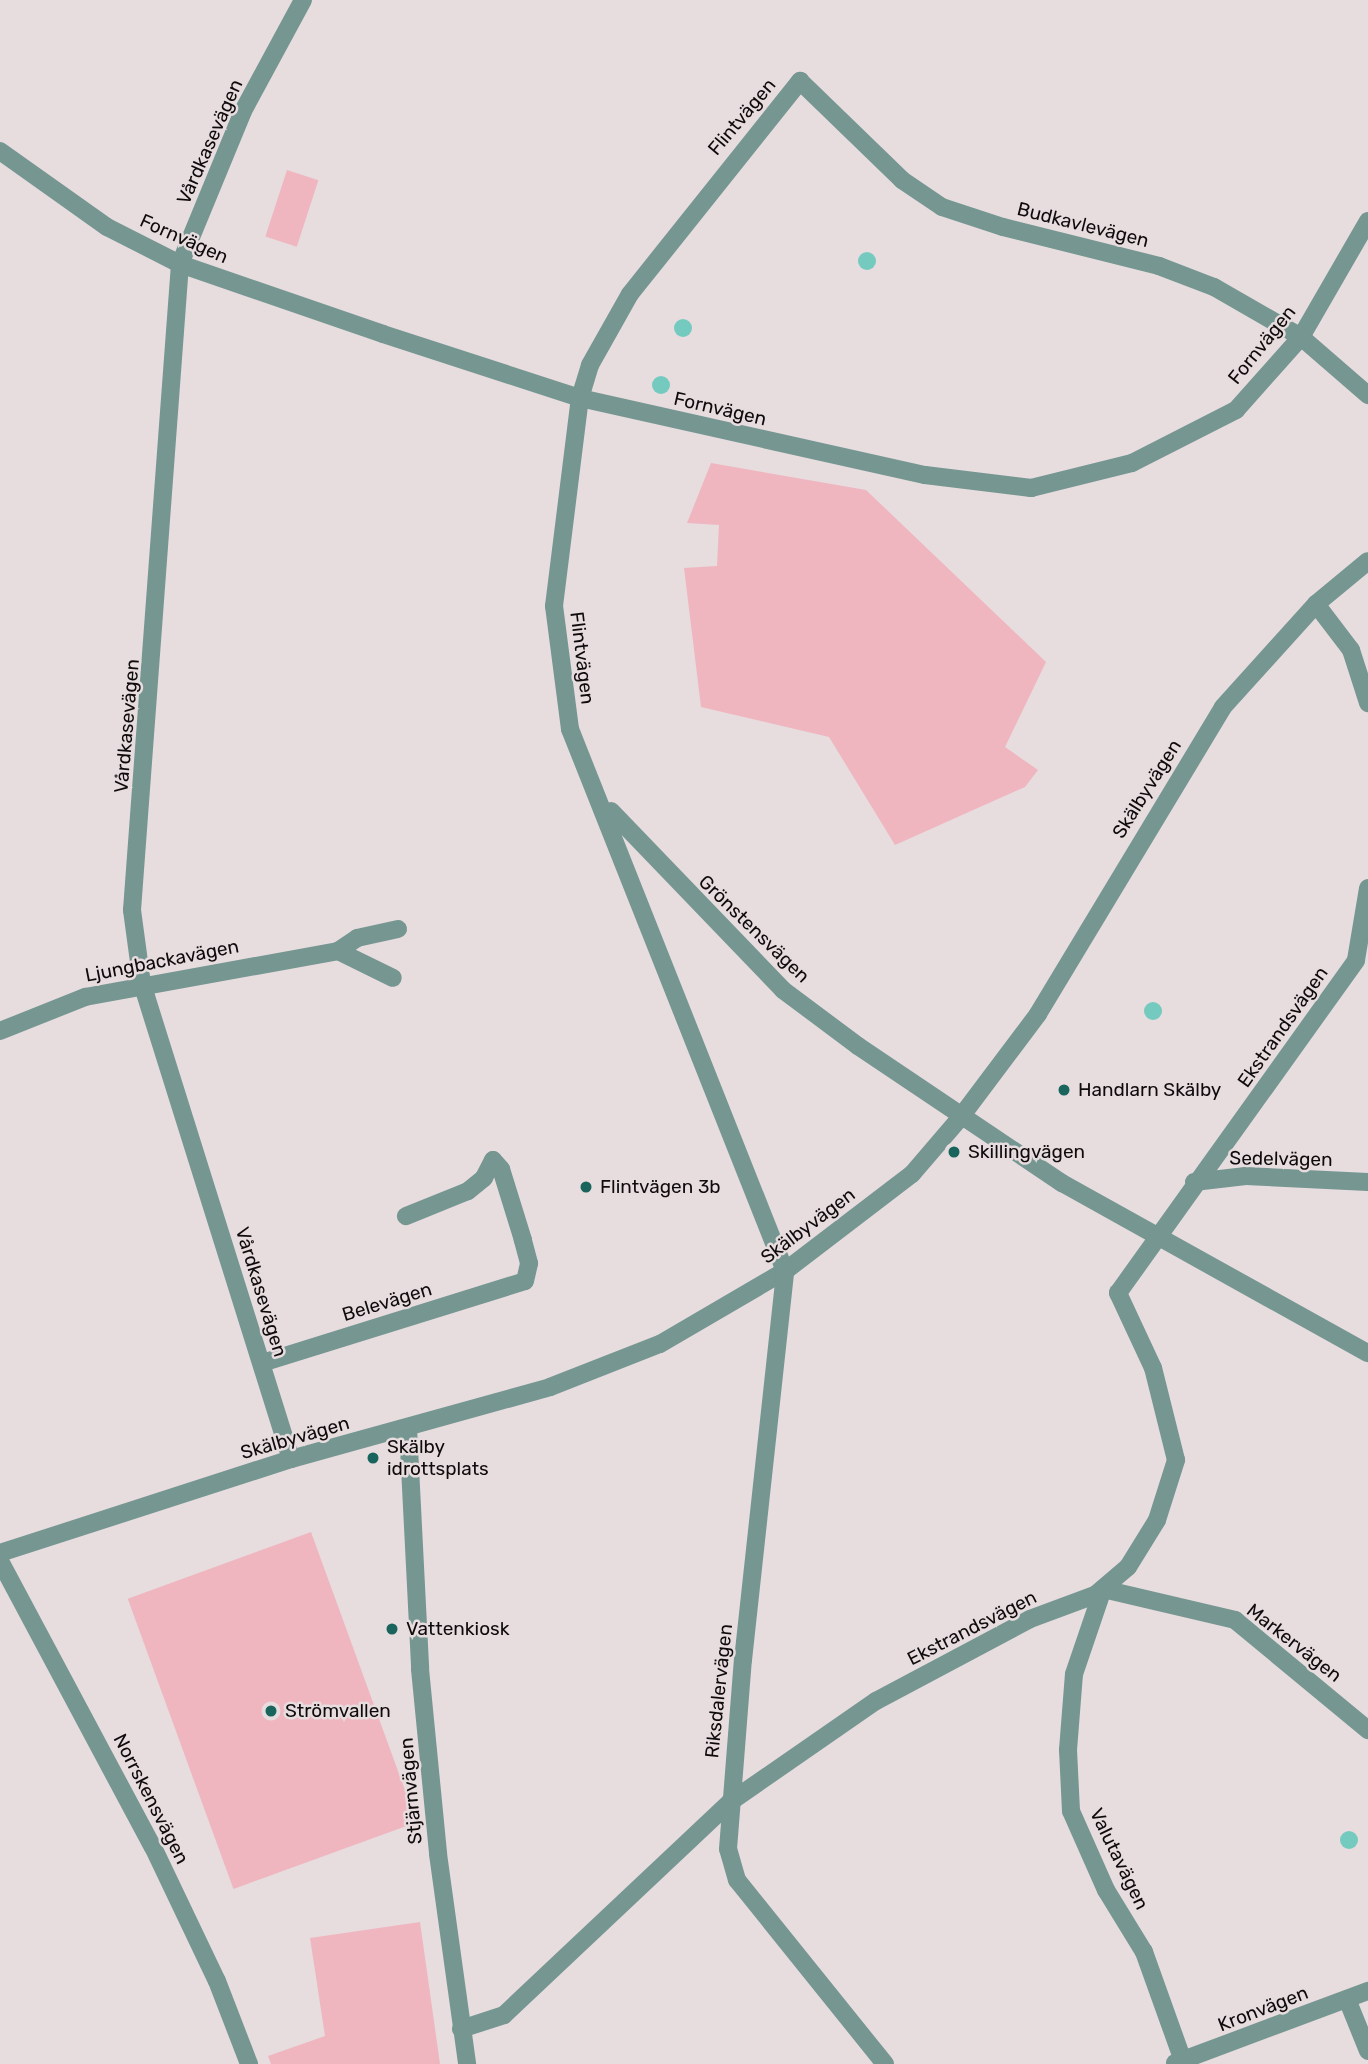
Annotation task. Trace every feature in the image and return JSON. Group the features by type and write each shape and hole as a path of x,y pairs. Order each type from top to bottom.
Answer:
{"street":[{"name":"Vårdkasevägen","path":"291,1459 142,984 132,910 180,264 243,111 303,0"},
{"name":"Budkavlevägen","path":"800,81 902,180 942,207 1183,273 1301,337 1368,395"},
{"name":"Flintvägen","path":"785,1272 603,803 570,729 554,607 580,398 590,365 630,294 800,81"},
{"name":"Fornvägen","path":"0,151 107,227 180,264 580,398 925,475 1031,488 1132,463 1236,410 1301,337 1368,222"},
{"name":"Skälbyvägen","path":"0,1553 291,1459 550,1387 660,1344 785,1272 912,1174 960,1118 1038,1014 1223,707 1316,604 1368,561"},
{"path":"1316,604 1351,650 1368,703"},
{"name":"Grönstensvägen","path":"603,803 783,990 960,1118"},
{"name":"Ekstrandsvägen","path":"461,2029 504,2015 730,1802 876,1701 1030,1619 1103,1589 1128,1567 1157,1520 1176,1460 1153,1368 1118,1293 1154,1237 1304,1038 1356,960 1368,888"},
{"name":"Ljungbackavägen","path":"0,1031 85,997 142,984 338,951 357,938 398,929"},
{"path":"338,951 343,969"},
{"path":"338,951 393,978"},
{"path":"960,1118 1154,1237 1252,1286 1368,1353"},
{"name":"Belevägen","path":"261,1363 525,1281 529,1263 523,1240 501,1169 493,1160 484,1178 468,1191 406,1216"},
{"name":"Sedelvägen","path":"1194,1182 1246,1177 1368,1182"},
{"name":"Riksdalervägen","path":"785,1272 730,1802 729,1849 737,1880 885,2064"},
{"name":"Stjärnvägen","path":"408,1428 421,1669 438,1854 467,2064"},
{"name":"Norrskensvägen","path":"0,1561 153,1847 217,1981 249,2064"},
{"name":"Markervägen","path":"1103,1589 1236,1620 1368,1730"},
{"name":"Valutavägen","path":"1103,1589 1074,1674 1068,1750 1071,1811 1106,1890 1144,1952 1178,2061"},
{"name":"Kronvägen","path":"1178,2061 1222,2048 1368,1991"},
{"path":"1347,1999 1368,2051"}],"shaded area":[{"path":"287,170 318,180 297,247 265,237"},
{"path":"711,463 866,490 1046,662 1005,747 1038,770 1025,787 895,845 829,737 701,707 684,568 717,566 719,525 687,523"},
{"name":"Strömvallen","path":"311,1532 417,1822 233,1889 128,1599"},
{"path":"420,1922 440,2064 271,2064 268,2056 325,2036 310,1938"}],"water":[{"path":"867,252 873,255 876,261 873,267 867,270 861,267 858,261 861,255"},
{"path":"683,319 689,322 692,328 689,334 683,337 677,334 674,328 677,322"},
{"path":"661,376 667,379 670,385 667,391 661,394 655,391 652,385 655,379"},
{"path":"1153,1002 1159,1005 1162,1011 1159,1017 1153,1020 1147,1017 1144,1011 1147,1005"},
{"path":"1349,1831 1355,1834 1358,1840 1355,1846 1349,1849 1343,1846 1340,1840 1343,1834"}],"place":[{"name":"Handlarn Skälby","path":"1064,1090"},
{"name":"Skillingvägen","path":"954,1152"},
{"name":"Flintvägen 3b","path":"586,1187"},
{"name":"Skälby idrottsplats","path":"373,1458"},
{"name":"Vattenkiosk","path":"392,1629"},
{"name":"Strömvallen","path":"271,1711"}]}
